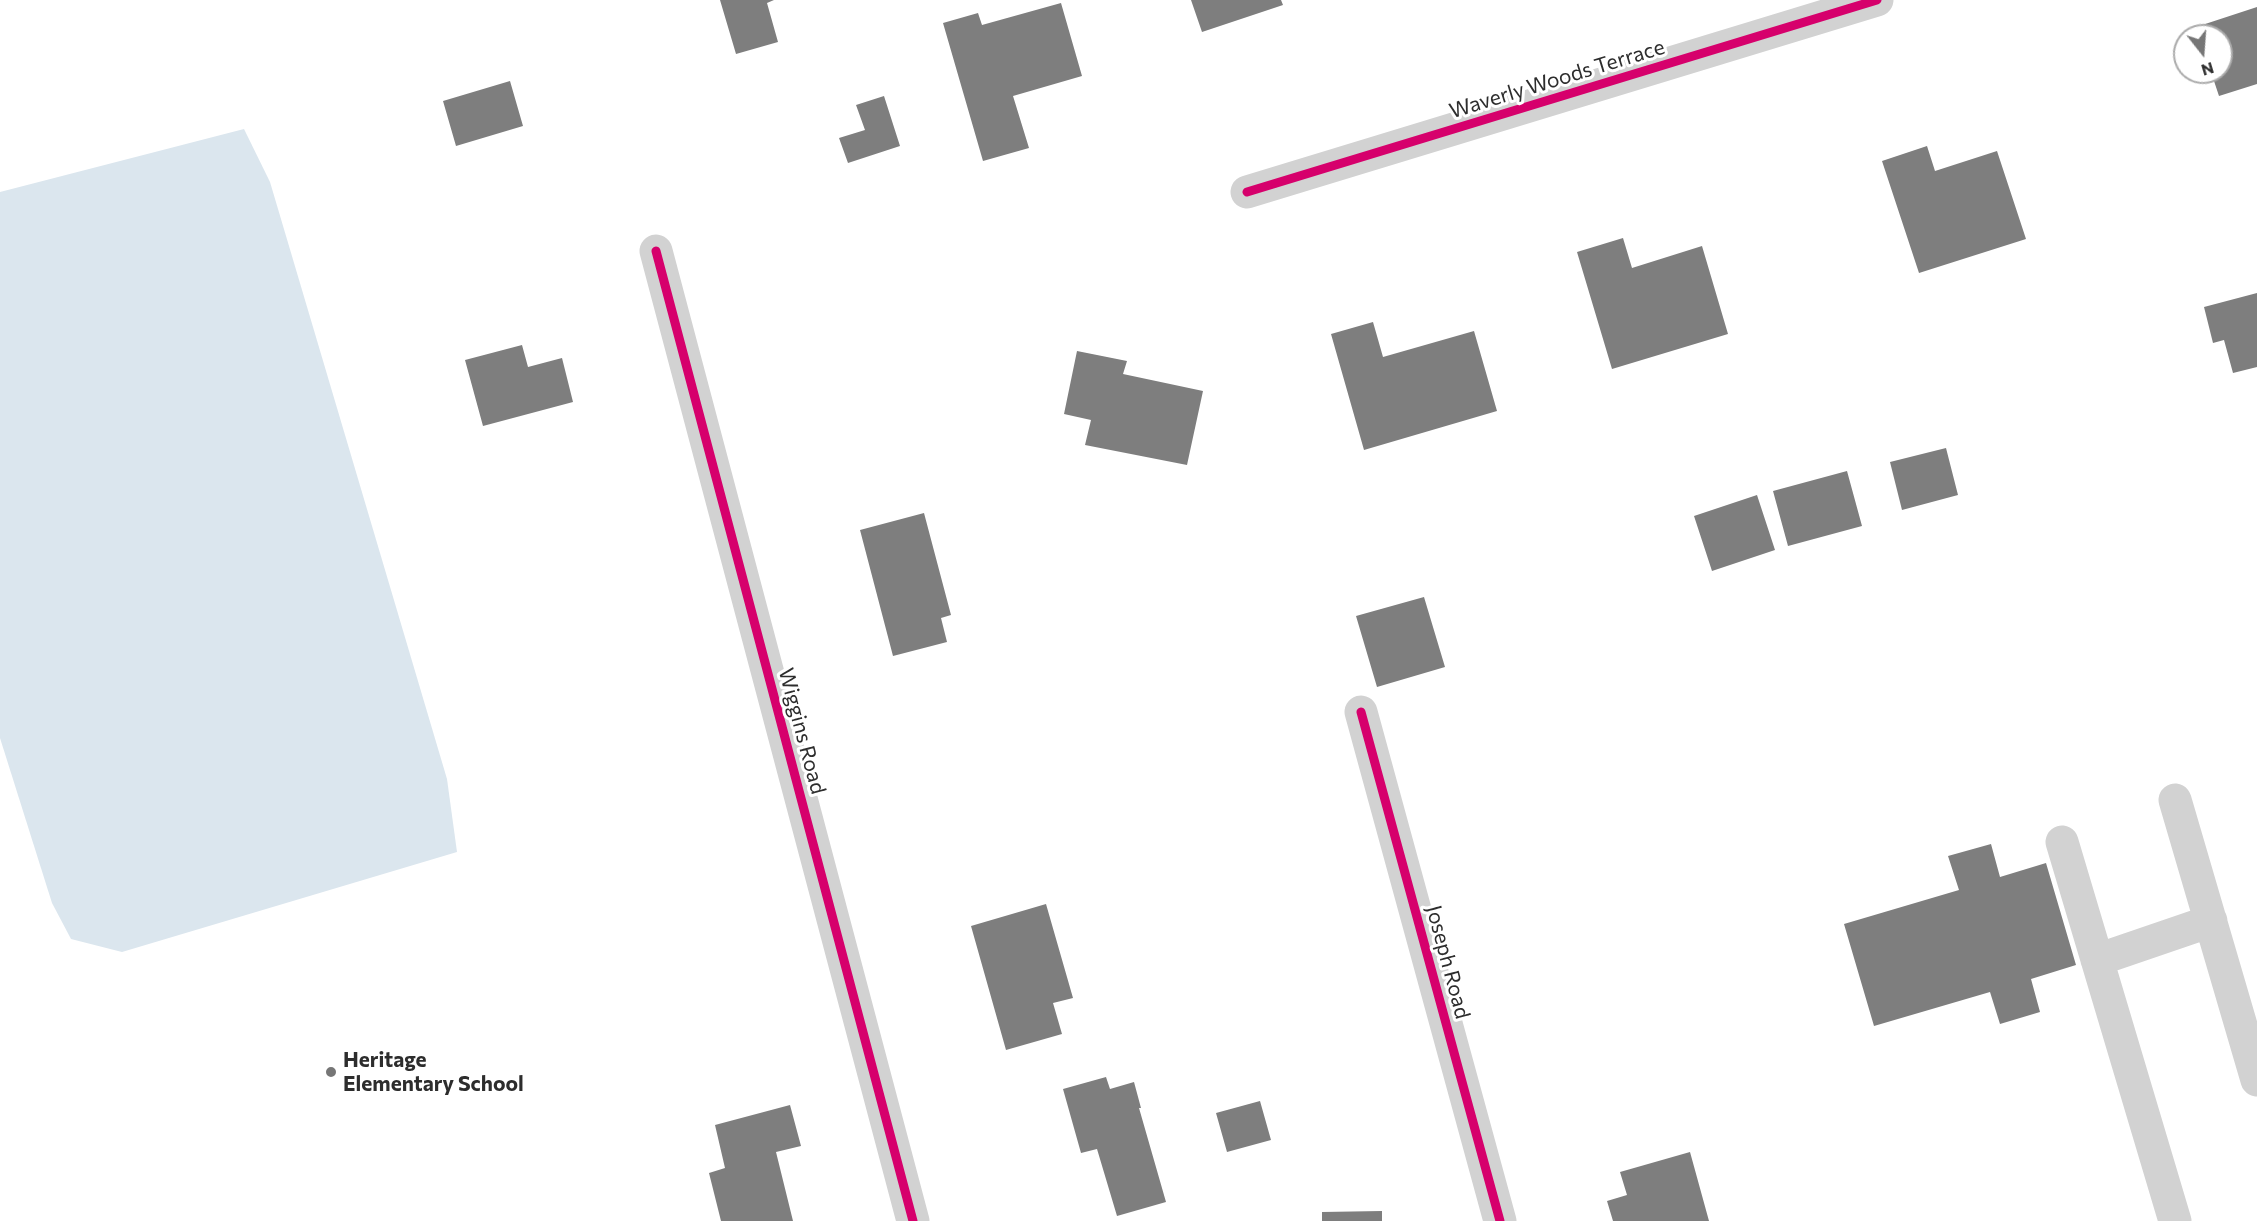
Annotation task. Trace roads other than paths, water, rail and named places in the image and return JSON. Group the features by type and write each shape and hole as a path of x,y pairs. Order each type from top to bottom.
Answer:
{"street":[{"name":"Waverly Woods Terrace","path":"1247,192 1877,0"},
{"name":"Wiggins Road","path":"656,251 913,1221"},
{"name":"Joseph Road","path":"1361,712 1500,1221"},
{"path":"2175,800 2257,1080"},
{"path":"2062,842 2175,1221"},
{"path":"2097,960 2211,921"}],"place":[{"name":"Heritage Elementary School","path":"331,1072"}]}
